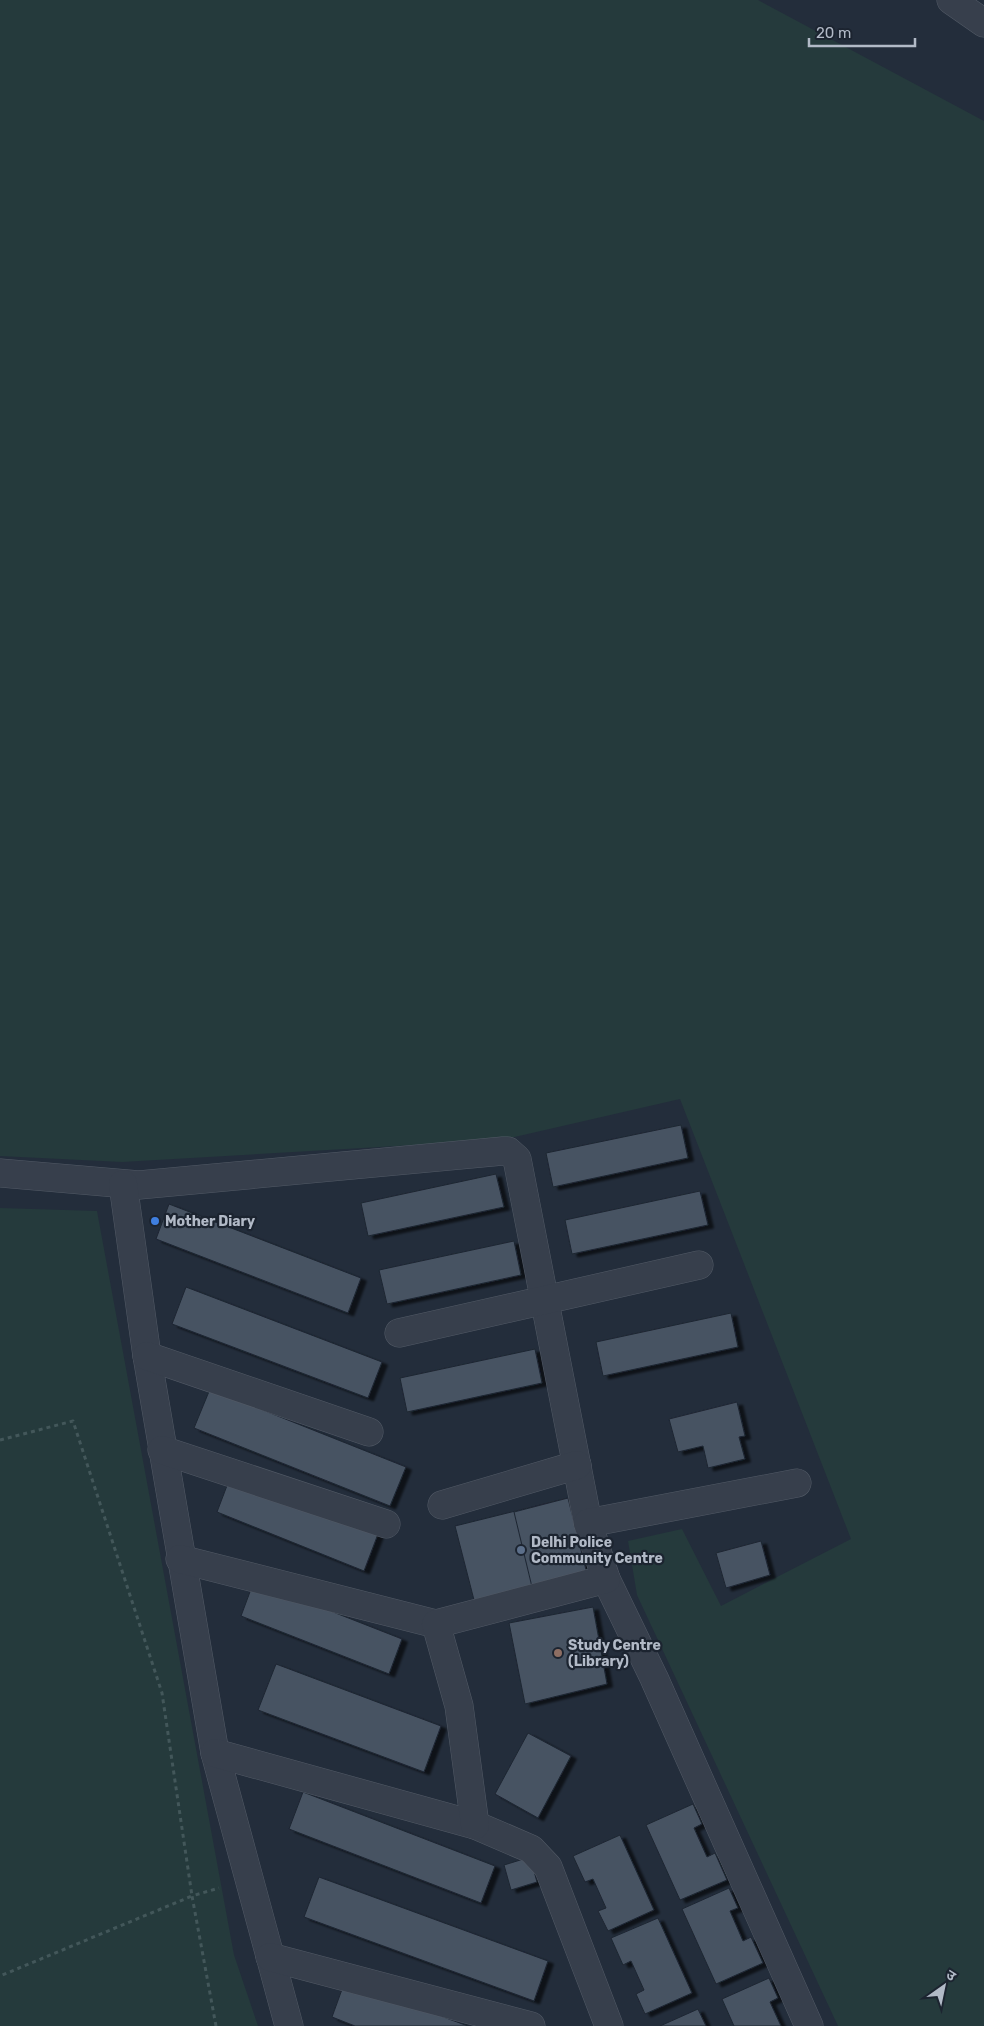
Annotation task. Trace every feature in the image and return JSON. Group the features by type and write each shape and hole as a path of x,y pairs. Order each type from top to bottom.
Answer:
{"street":[{"path":"951,0 984,23"},
{"path":"0,1174 51,1176 123,1184 508,1151 517,1159 543,1301 588,1523 606,1579 654,1678 809,2026"},
{"path":"123,1184 162,1450 215,1753 289,2026"},
{"path":"399,1333 699,1265"},
{"path":"147,1356 369,1432"},
{"path":"162,1450 386,1524"},
{"path":"442,1505 577,1465"},
{"path":"588,1523 797,1483"},
{"path":"180,1559 436,1624 606,1579"},
{"path":"436,1624 459,1706 475,1825"},
{"path":"215,1753 475,1825 531,1849 548,1867 609,2026"},
{"path":"270,1957 531,2026"}],"path":[{"path":"0,1440 73,1420 162,1693 192,1896 216,2026"},
{"path":"0,1976 192,1896 250,1878"}],"green space":[{"path":"0,0 758,0 984,121 984,2026 838,2026 637,1595 628,1541 682,1529 721,1606 851,1539 680,1099 501,1140 122,1162 0,1156"},
{"path":"0,1208 97,1211 234,1955 258,2026 0,2026"}],"building":[{"path":"681,1125 688,1158 553,1187 546,1153"},
{"path":"496,1174 504,1207 368,1236 361,1203"},
{"path":"700,1191 708,1225 572,1254 565,1220"},
{"path":"169,1204 361,1278 348,1313 156,1239"},
{"path":"514,1241 521,1275 387,1304 379,1270"},
{"path":"186,1287 382,1362 368,1398 172,1324"},
{"path":"731,1313 738,1347 603,1376 596,1342"},
{"path":"535,1349 542,1383 407,1412 400,1378"},
{"path":"210,1389 406,1467 390,1506 194,1428"},
{"path":"737,1402 745,1436 739,1437 745,1459 708,1468 703,1446 678,1452 669,1419"},
{"path":"231,1475 378,1534 364,1571 217,1512"},
{"name":"Delhi Police Community Centre","path":"568,1498 587,1574 474,1600 455,1526"},
{"path":"568,1498 587,1574 532,1587 514,1512"},
{"path":"761,1541 770,1575 726,1588 716,1553"},
{"path":"254,1581 402,1639 389,1674 241,1616"},
{"name":"Study Centre (Library)","path":"593,1607 607,1684 525,1704 509,1623"},
{"path":"276,1664 441,1726 424,1772 258,1710"},
{"path":"528,1733 571,1756 538,1818 495,1794"},
{"path":"303,1792 495,1866 481,1903 289,1829"},
{"path":"693,1804 702,1824 694,1828 707,1857 715,1853 727,1880 680,1900 646,1825"},
{"path":"620,1835 654,1910 608,1931 598,1911 606,1908 593,1879 585,1882 573,1856"},
{"path":"530,1857 537,1882 511,1890 504,1865"},
{"path":"319,1877 548,1961 534,2001 304,1917"},
{"path":"729,1888 738,1908 730,1911 743,1941 751,1937 763,1963 716,1984 682,1909"},
{"path":"658,1918 692,1993 645,2014 636,1994 644,1990 631,1961 623,1965 611,1938"},
{"path":"769,1978 778,1998 770,2002 781,2026 734,2026 722,1999"},
{"path":"345,1981 468,2026 355,2026 332,2017"},
{"path":"698,2009 706,2026 660,2026"}],"place":[{"name":"Mother Diary","path":"155,1221"},
{"name":"Delhi Police Community Centre","path":"521,1550"},
{"name":"Study Centre (Library)","path":"558,1653"}]}
